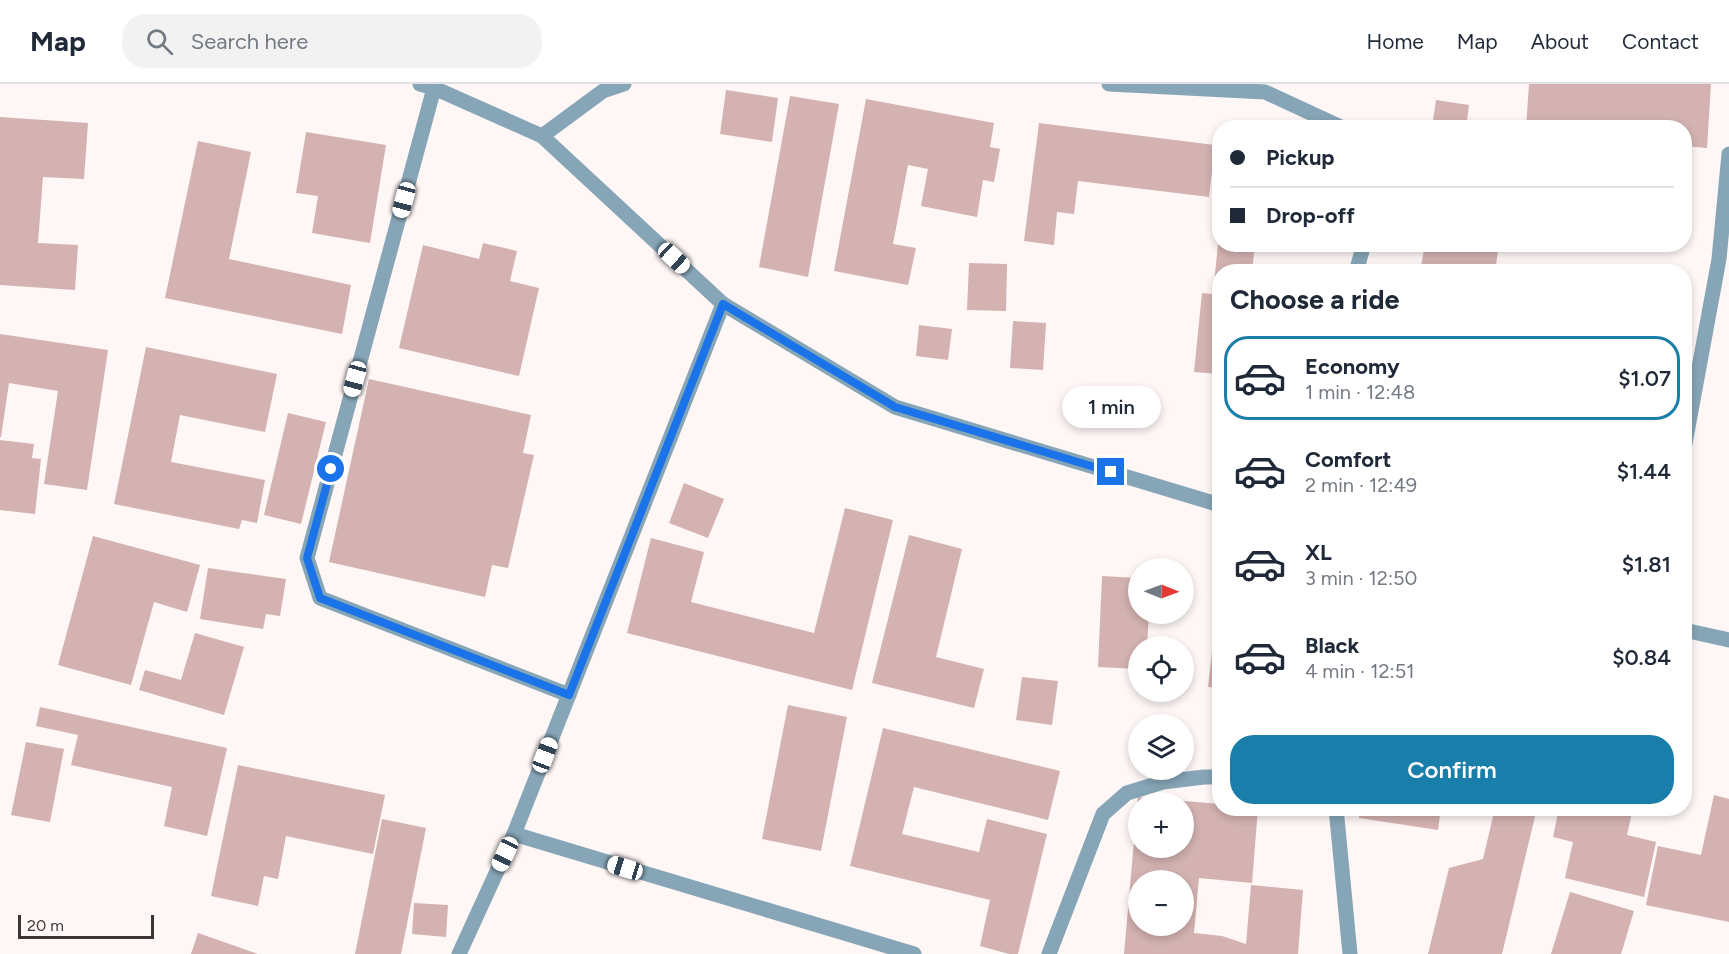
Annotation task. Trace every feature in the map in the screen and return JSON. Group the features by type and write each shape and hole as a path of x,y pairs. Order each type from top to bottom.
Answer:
{"street":[{"path":"542,136 603,91 624,84"},
{"path":"1109,84 1266,88 1328,120"},
{"path":"569,695 320,598 307,558 427,86 542,136 723,304 895,407 1212,503"},
{"path":"1692,406 1719,259 1729,154"},
{"path":"459,954 514,834 723,304"},
{"path":"1692,632 1729,640"},
{"path":"1049,954 1103,814 1127,793 1163,782 1212,777"},
{"path":"1337,816 1350,954"},
{"path":"514,834 914,954"}],"building":[{"path":"1529,84 1711,84 1707,148 1692,147 1692,120 1527,120"},
{"path":"726,90 778,98 772,142 720,134"},
{"path":"790,96 839,104 808,277 759,267"},
{"path":"866,99 994,123 990,147 1000,149 994,182 983,180 977,217 921,206 928,169 908,165 893,244 916,248 908,285 834,271"},
{"path":"1436,100 1469,105 1467,120 1433,120"},
{"path":"0,117 88,123 84,179 43,177 38,243 78,245 75,290 0,285"},
{"path":"1039,123 1212,145 1209,197 1078,181 1074,214 1057,212 1054,245 1024,241"},
{"path":"306,132 386,145 370,243 312,233 318,196 296,193"},
{"path":"198,141 251,152 229,259 351,285 342,334 165,298"},
{"path":"483,243 517,251 510,281 539,288 519,376 399,348 423,245 479,259"},
{"path":"1217,252 1254,252 1253,264 1216,264"},
{"path":"1424,252 1498,252 1496,264 1421,264"},
{"path":"969,263 1007,264 1006,311 967,310"},
{"path":"1202,293 1212,294 1212,373 1194,372"},
{"path":"1013,321 1046,323 1043,370 1010,368"},
{"path":"919,325 952,329 948,360 916,356"},
{"path":"0,334 108,350 87,490 44,484 58,391 9,383 0,437"},
{"path":"146,347 277,374 265,432 180,415 171,462 265,480 257,523 242,520 239,529 114,504"},
{"path":"369,379 531,415 523,453 534,455 508,568 492,565 485,597 329,562"},
{"path":"288,413 326,422 301,524 264,515"},
{"path":"0,440 34,444 32,458 41,459 35,514 0,510"},
{"path":"684,483 724,499 708,538 669,523"},
{"path":"845,508 893,520 852,690 627,633 651,538 704,552 691,602 814,633"},
{"path":"909,535 962,549 936,657 984,669 974,708 872,683"},
{"path":"93,536 200,565 187,612 154,602 131,685 58,665"},
{"path":"208,568 286,579 280,616 266,614 263,629 200,619"},
{"path":"1102,576 1128,577 1128,624 1148,624 1148,636 1128,636 1128,668 1098,667"},
{"path":"195,633 244,647 224,715 139,690 145,670 181,680"},
{"path":"1212,652 1212,687 1208,687"},
{"path":"1022,677 1058,681 1052,725 1016,720"},
{"path":"788,705 847,717 821,851 762,839"},
{"path":"40,707 227,748 207,836 164,826 172,787 71,765 78,735 36,726"},
{"path":"883,728 1060,771 1048,820 914,787 902,834 979,852 987,819 1047,834 1018,954 1009,954 980,946 990,900 850,866"},
{"path":"26,742 64,749 50,822 11,815"},
{"path":"238,765 385,795 373,854 286,836 278,879 264,876 258,906 211,896"},
{"path":"1714,795 1729,799 1729,922 1646,905 1658,846 1701,855"},
{"path":"1194,802 1212,803 1212,816 1257,816 1252,883 1199,878 1194,933 1194,870 1131,870 1132,858 1194,858"},
{"path":"1359,816 1440,816 1438,830 1359,818"},
{"path":"1493,816 1535,816 1502,954 1428,954 1449,868 1483,859"},
{"path":"1557,816 1631,816 1627,835 1656,842 1644,897 1565,878 1573,842 1553,837"},
{"path":"382,819 426,828 401,954 355,954"},
{"path":"1251,885 1303,890 1298,954 1124,954 1128,909 1128,936 1194,936 1194,933 1222,936 1246,944"},
{"path":"1570,892 1634,911 1621,954 1551,954"},
{"path":"414,903 448,905 446,937 412,934"},
{"path":"198,933 258,954 191,954"}],"route":[{"path":"331,469 307,558 320,598 569,695 723,304 895,407 1111,472"}]}
